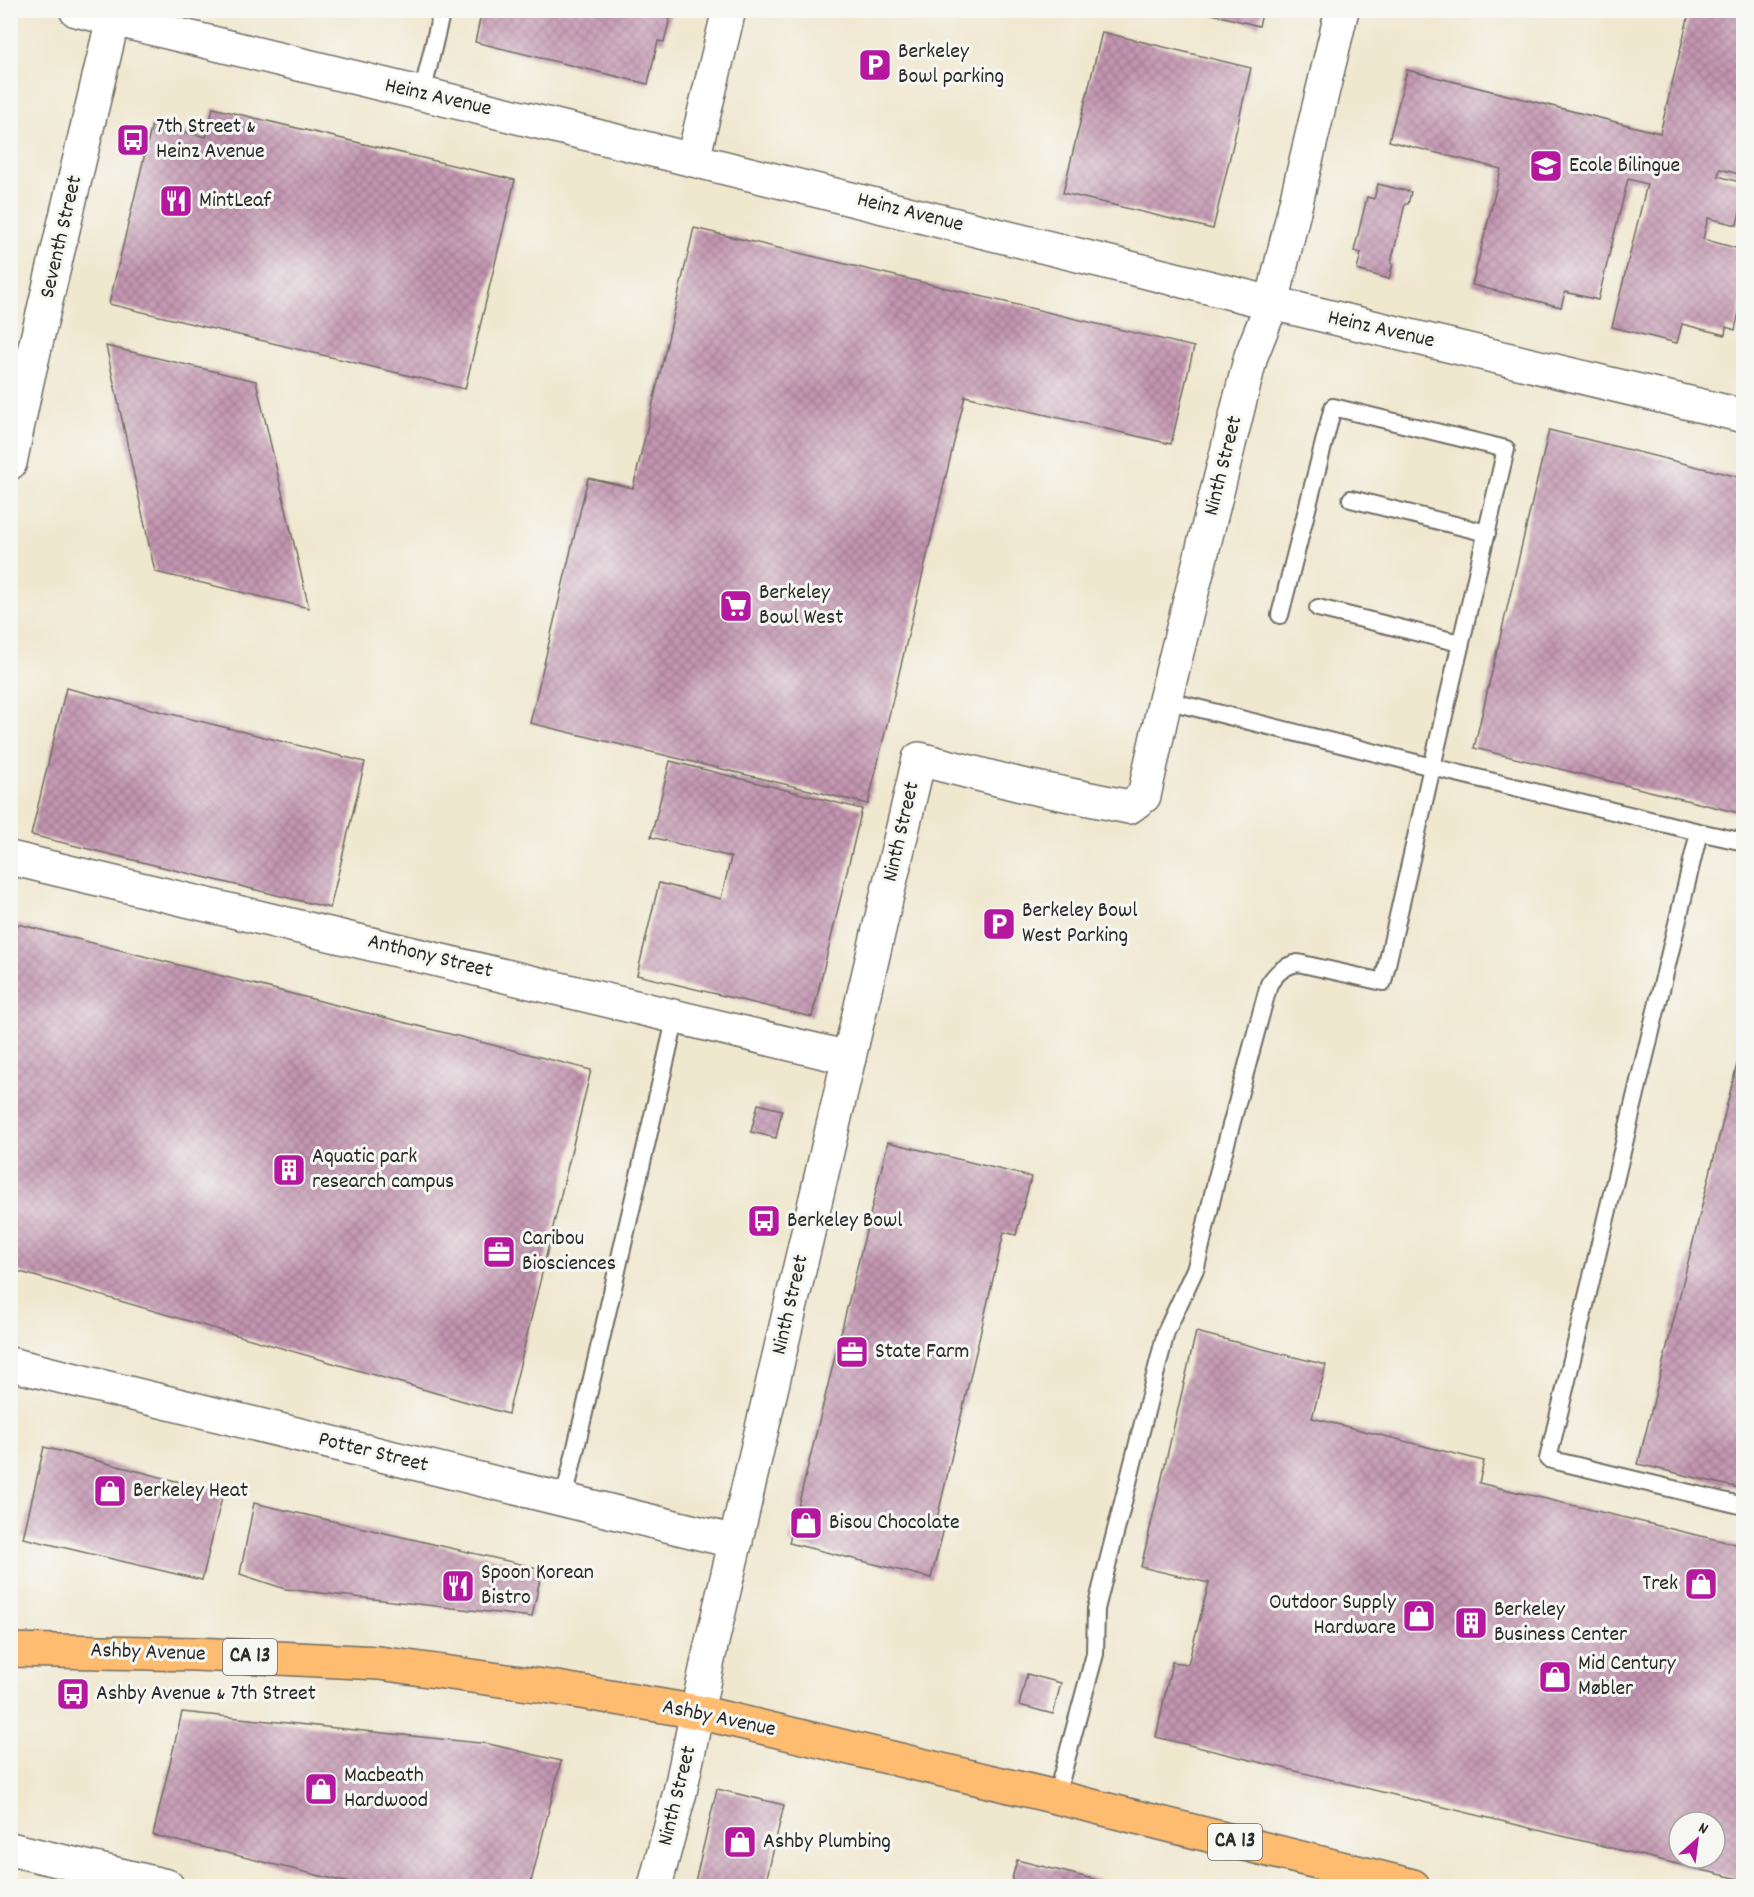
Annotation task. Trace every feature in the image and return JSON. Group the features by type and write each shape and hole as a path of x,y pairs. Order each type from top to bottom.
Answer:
{"main road":[{"name":"Ashby Avenue","path":"10,1650 195,1654 379,1663 557,1688 698,1712 1056,1797 1413,1887"}],"street":[{"name":"Heinz Avenue","path":"76,10 114,15 422,94 1743,416"},
{"path":"693,159 729,10"},
{"name":"Ninth Street","path":"655,1887 680,1792 711,1646 919,759 1129,807 1144,796 1165,700 1251,356 1272,303 1342,10"},
{"name":"Seventh Street","path":"10,463 27,381 114,15"},
{"name":"Anthony Street","path":"10,858 849,1058"},
{"name":"Potter Street","path":"10,1364 736,1542"},
{"path":"10,1849 167,1887"}],"lane":[{"path":"422,94 442,10"},
{"path":"1056,1797 1095,1654 1096,1609 1166,1332 1196,1267 1216,1181 1269,984 1275,975 1286,966 1298,963 1383,982 1506,449 1333,407 1280,615"},
{"path":"1351,499 1487,533"},
{"path":"1318,608 1460,643"},
{"path":"1165,700 1743,842"},
{"path":"1699,832 1548,1458 1743,1506"},
{"path":"564,1499 676,1016"}],"building":[{"path":"482,10 672,10 664,42 658,41 648,84 475,42"},
{"path":"1213,10 1263,10 1259,26 1212,14"},
{"path":"1690,10 1743,10 1743,175 1720,169 1718,176 1743,183 1743,198 1737,225 1708,218 1703,239 1743,250 1741,269 1743,270 1743,294 1735,330 1726,327 1725,335 1682,324 1677,343 1612,327 1647,184 1628,179 1598,300 1565,292 1561,307 1472,285 1501,169 1389,141 1407,70 1660,133"},
{"path":"1102,32 1251,68 1213,229 1063,193"},
{"path":"213,108 515,180 465,389 109,304 152,124 206,137"},
{"path":"1378,184 1411,192 1408,204 1405,204 1389,279 1357,270 1361,253 1354,251 1367,197 1374,199"},
{"name":"Berkeley Bowl West","path":"694,228 1194,347 1171,444 965,396 868,804 530,723 588,478 633,488"},
{"path":"106,346 256,381 309,608 155,572"},
{"path":"1549,430 1743,478 1743,814 1474,748"},
{"path":"66,688 365,762 330,908 31,835"},
{"path":"670,761 862,809 812,1017 637,975 659,883 721,899 731,857 651,837"},
{"name":"Aquatic park research campus","path":"10,922 591,1070 508,1414 10,1269"},
{"path":"1743,1040 1743,1489 1638,1464"},
{"path":"758,1104 782,1110 776,1138 751,1132"},
{"path":"888,1142 1031,1177 1016,1235 1004,1232 937,1519 946,1521 931,1578 789,1543"},
{"name":"Berkeley Business Center","path":"1196,1332 1326,1365 1312,1418 1484,1461 1479,1483 1743,1546 1743,1880 1702,1870 1727,1870 1727,1810 1667,1810 1667,1861 1156,1737 1172,1662 1188,1664 1209,1583 1141,1567"},
{"path":"44,1447 223,1493 202,1580 23,1538"},
{"path":"254,1503 542,1569 532,1617 285,1589 240,1574"},
{"path":"1027,1674 1061,1683 1053,1714 1019,1705"},
{"name":"Macbeath Hardwood","path":"182,1712 489,1744 561,1761 530,1886 362,1886 153,1835"},
{"name":"Ashby Plumbing","path":"717,1789 784,1805 765,1886 694,1886"},
{"path":"1017,1860 1121,1886 1010,1886"}],"place":[{"name":"Berkeley Bowl parking","path":"875,65"},
{"name":"7th Street & Heinz Avenue","path":"133,140"},
{"name":"Ecole Bilingue","path":"1546,166"},
{"name":"MintLeaf","path":"176,201"},
{"name":"Berkeley Bowl West","path":"736,606"},
{"name":"Berkeley Bowl West Parking","path":"999,924"},
{"name":"Aquatic park research campus","path":"289,1170"},
{"name":"Berkeley Bowl","path":"764,1221"},
{"name":"Caribou Biosciences","path":"499,1252"},
{"name":"State Farm","path":"852,1352"},
{"name":"Berkeley Heat","path":"110,1491"},
{"name":"Bisou Chocolate","path":"806,1523"},
{"name":"Trek","path":"1701,1584"},
{"name":"Spoon Korean Bistro","path":"458,1586"},
{"name":"Outdoor Supply Hardware","path":"1419,1616"},
{"name":"Berkeley Business Center","path":"1471,1623"},
{"name":"Mid Century Møbler","path":"1555,1677"},
{"name":"Ashby Avenue & 7th Street","path":"73,1694"},
{"name":"Macbeath Hardwood","path":"321,1789"},
{"name":"Ashby Plumbing","path":"740,1842"}]}
